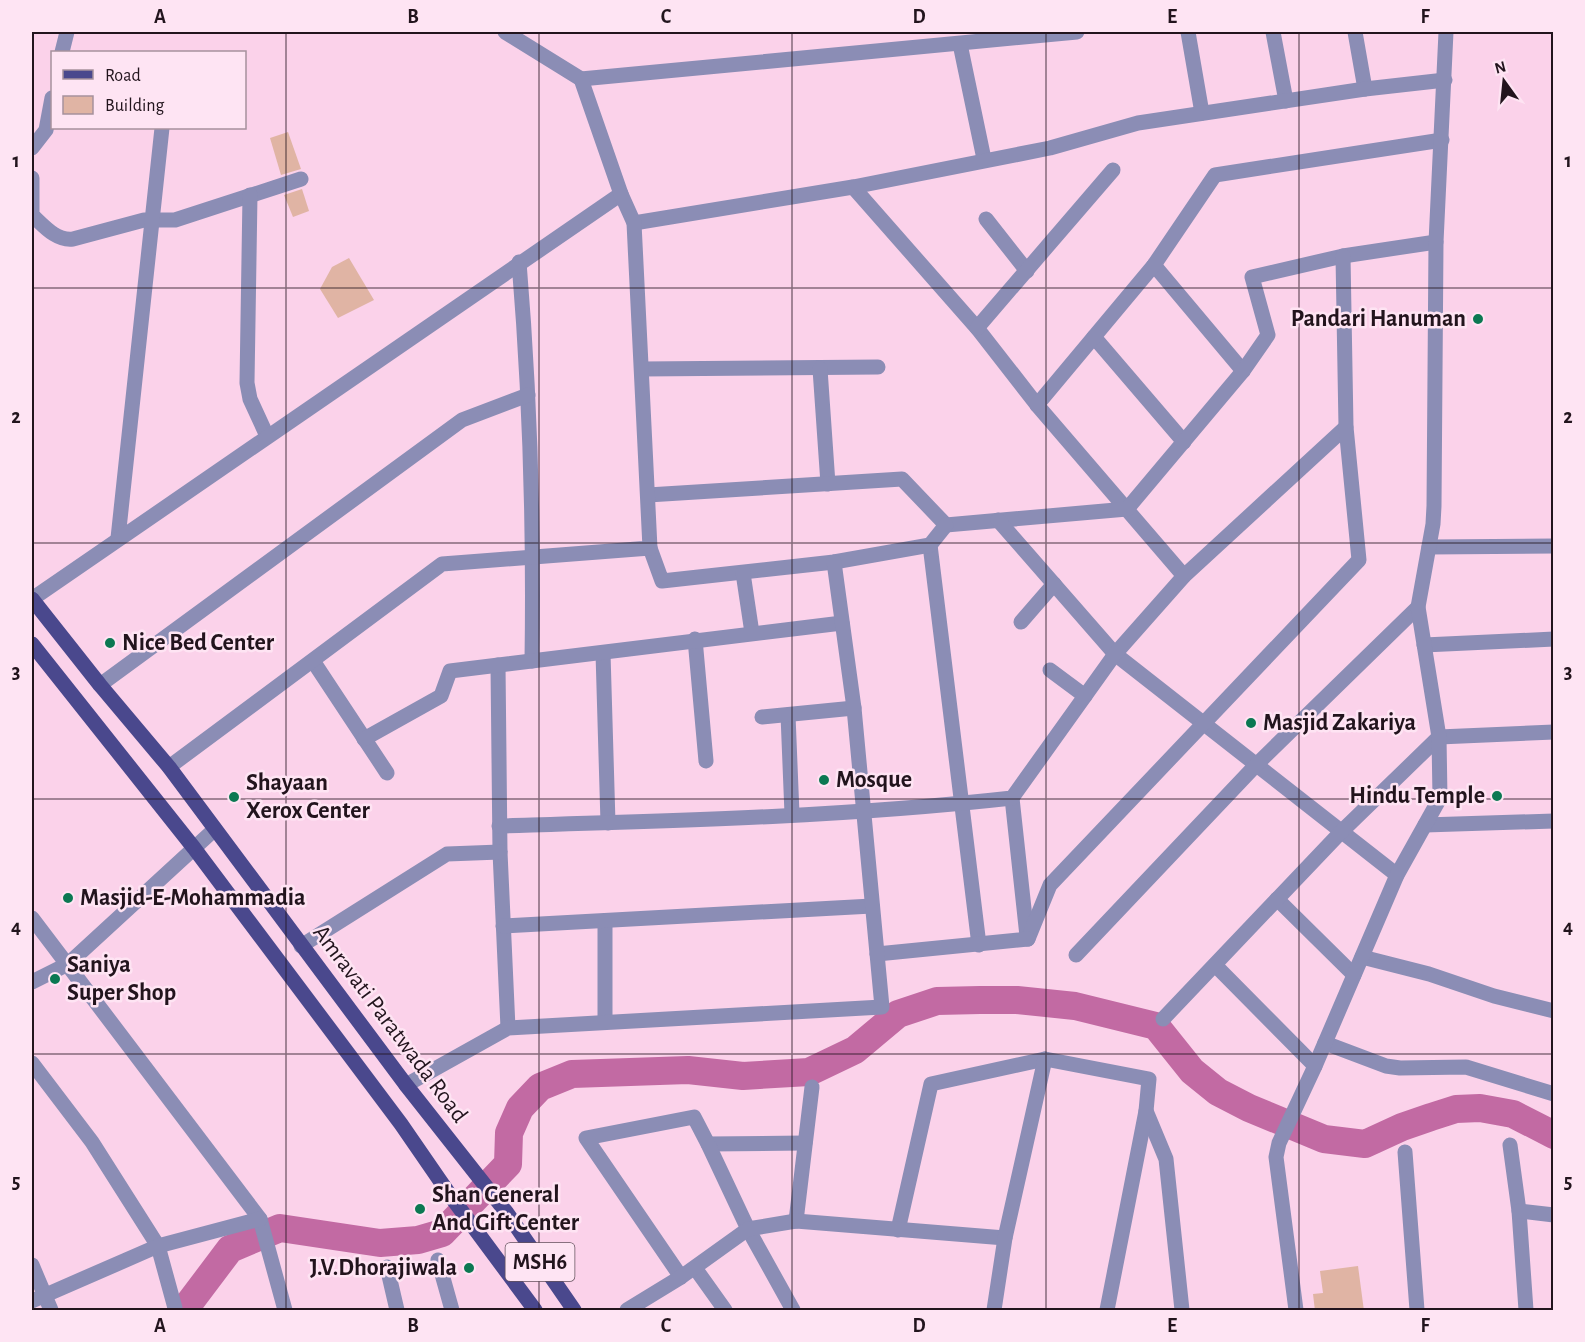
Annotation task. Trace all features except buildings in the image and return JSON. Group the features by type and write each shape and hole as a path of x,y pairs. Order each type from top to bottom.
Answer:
{"main road":[{"name":"Amravati Paratwada Road","path":"32,599 169,767 406,1085 507,1213 573,1311"},
{"name":"MSH6","path":"32,644 194,848 402,1124 452,1198 535,1311"}],"street":[{"path":"62,51 67,32"},
{"path":"581,79 1077,32"},
{"path":"1188,32 1202,113"},
{"path":"1274,32 1286,101"},
{"path":"1355,32 1365,89"},
{"path":"1296,1311 1276,1157 1279,1143 1315,1066 1397,875 1440,798 1439,737 1418,607 1434,506 1436,242 1446,32"},
{"path":"513,34 581,79 621,194 634,223 650,548 662,581 834,562 930,545 946,525 1127,509 1243,370 1268,335 1252,277 1342,256 1436,242"},
{"path":"960,44 984,159"},
{"path":"634,223 853,187 1050,147 1138,123 1365,89 1445,80"},
{"path":"32,148 46,130 51,103"},
{"path":"118,538 162,129"},
{"path":"1037,405 1154,265 1215,175 1442,140"},
{"path":"977,328 1113,170"},
{"path":"32,178 32,215 64,240 151,220 176,219 301,179"},
{"path":"853,187 977,328 1037,405 1185,576"},
{"path":"32,599 621,194"},
{"path":"250,195 247,383 250,399 267,436"},
{"path":"986,219 1027,271"},
{"path":"1028,939 1050,885 1359,560 1346,427 1342,256"},
{"path":"519,262 528,395 533,559 532,661"},
{"path":"1154,265 1243,370"},
{"path":"1094,337 1184,442"},
{"path":"642,369 878,367"},
{"path":"820,369 828,484"},
{"path":"100,685 462,420 528,395"},
{"path":"1028,939 1012,798 1115,654 1185,576 1346,427"},
{"path":"648,495 902,480 946,525"},
{"path":"998,520 1115,654 1397,875"},
{"path":"930,545 979,945"},
{"path":"1429,547 1554,546"},
{"path":"169,767 442,564 533,559 650,548"},
{"path":"406,1085 508,1028 882,1007 854,708 834,562"},
{"path":"743,573 752,633"},
{"path":"1021,622 1054,584"},
{"path":"1076,955 1256,765 1418,607"},
{"path":"364,739 441,696 450,671 603,653 695,639 842,623"},
{"path":"695,639 706,761"},
{"path":"1424,645 1554,639"},
{"path":"603,653 608,823"},
{"path":"313,661 387,773"},
{"path":"498,665 499,826 508,1028"},
{"path":"1050,670 1085,696"},
{"path":"762,717 854,708"},
{"path":"788,715 792,814"},
{"path":"1163,1019 1341,832 1439,737 1554,732"},
{"path":"499,826 863,811 1012,798"},
{"path":"1425,825 1554,821"},
{"path":"32,982 68,964 215,829"},
{"path":"301,946 447,854 500,852"},
{"path":"1277,899 1354,975"},
{"path":"503,926 872,906"},
{"path":"32,918 262,1224 285,1311"},
{"path":"605,921 605,1022"},
{"path":"876,954 1028,939"},
{"path":"1362,957 1453,981 1494,996 1554,1011"},
{"path":"1215,964 1315,1066"},
{"path":"1325,1043 1393,1067 1466,1067 1554,1094"},
{"path":"994,1311 1005,1238 1045,1059"},
{"path":"898,1230 931,1084 1045,1059 1149,1079 1146,1111 1107,1311"},
{"path":"32,1063 92,1142 158,1246 175,1308"},
{"path":"796,1221 812,1086"},
{"path":"1146,1111 1166,1159 1182,1311"},
{"path":"681,1277 586,1138 694,1117 748,1229 793,1311"},
{"path":"708,1144 805,1143"},
{"path":"1510,1145 1519,1211 1526,1311"},
{"path":"1405,1152 1418,1311"},
{"path":"1519,1211 1554,1215"},
{"path":"627,1311 695,1268 748,1229 796,1221 1005,1238"},
{"path":"32,1265 43,1303 158,1246 262,1224"},
{"path":"438,1260 452,1311"},
{"path":"387,1267 397,1311"},
{"path":"695,1268 725,1311"}],"waterway":[{"path":"184,1310 230,1249 280,1228 380,1243 418,1240 442,1233 508,1164 509,1133 520,1108 540,1087 572,1074 688,1070 743,1076 809,1072 855,1050 898,1014 937,1001 1017,1000 1075,1006 1156,1026 1192,1071 1218,1092 1249,1108 1324,1139 1365,1144 1402,1127 1456,1109 1480,1108 1513,1114 1554,1135"}],"place":[{"name":"Pandari Hanuman","path":"1478,319"},
{"name":"Nice Bed Center","path":"110,643"},
{"name":"Masjid Zakariya","path":"1251,723"},
{"name":"Mosque","path":"824,780"},
{"name":"Hindu Temple","path":"1497,796"},
{"name":"Shayaan Xerox Center","path":"234,797"},
{"name":"Masjid-E-Mohammadia","path":"68,898"},
{"name":"Saniya Super Shop","path":"55,979"},
{"name":"Shan General And Gift Center","path":"420,1209"},
{"name":"J.V.Dhorajiwala","path":"469,1268"}]}
